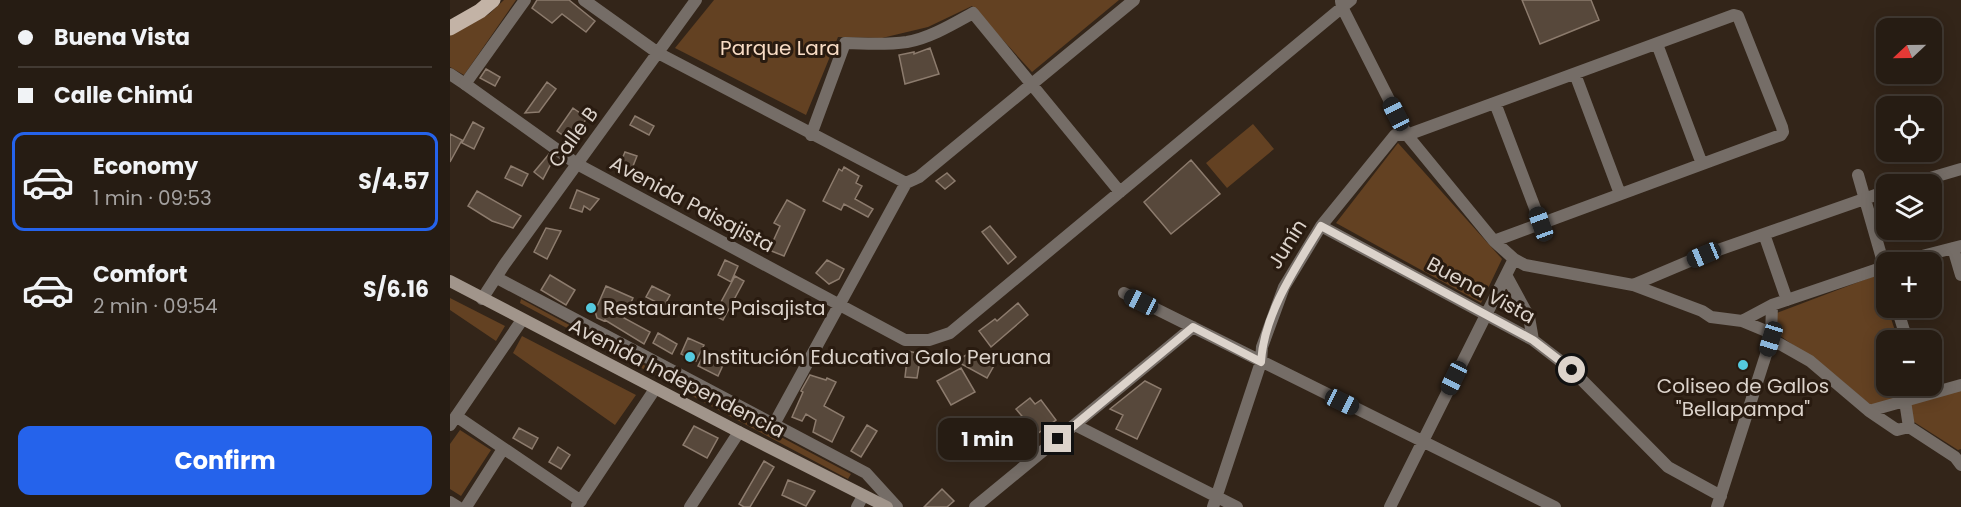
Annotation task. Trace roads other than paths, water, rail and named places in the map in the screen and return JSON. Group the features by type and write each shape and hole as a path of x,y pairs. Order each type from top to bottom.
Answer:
{"main road":[{"path":"450,28 494,0"},
{"name":"Avenida Independencia","path":"450,281 738,432 887,507"}],"street":[{"path":"465,84 525,0"},
{"path":"584,0 658,53 906,183"},
{"name":"Calle B","path":"482,299 504,265 696,0"},
{"path":"774,424 906,183 919,177 1134,0"},
{"path":"811,135 845,43 909,42 939,31 973,13 1120,192 1344,2 1407,135 1494,241 1514,259 1525,265 1633,285 1702,311 1711,317 1742,321 1810,361 1869,411 1897,430 1909,427 1959,460"},
{"path":"1407,135 1734,15 1738,16 1782,127 1781,135 1494,241"},
{"path":"1657,44 1702,164"},
{"name":"Avenida Paisajista","path":"450,74 577,164 905,340 929,340 950,333 1120,192"},
{"path":"1575,74 1620,194"},
{"path":"1495,103 1541,224"},
{"name":"Junín","path":"1214,502 1261,362 1262,347 1284,287 1321,226 1395,135 1407,135"},
{"path":"1942,175 1961,170"},
{"path":"1857,175 1881,252"},
{"path":"1633,285 1704,255 1876,194"},
{"name":"Buena Vista","path":"1321,226 1533,340 1572,370 1668,467 1719,501"},
{"path":"1764,234 1787,300"},
{"path":"1938,252 1957,247 1961,275"},
{"path":"1390,507 1514,259"},
{"path":"1742,321 1772,305 1876,272"},
{"path":"1506,275 1529,317 1533,340"},
{"path":"497,278 866,473 897,507"},
{"path":"1124,293 1556,507"},
{"path":"1719,501 1771,336 1772,305"},
{"path":"522,320 453,420 503,448 579,504 655,389"},
{"path":"975,507 1193,327"},
{"path":"1942,388 1961,385"},
{"path":"1869,411 1905,401 1913,396"},
{"path":"1905,401 1909,427"},
{"path":"1075,425 1214,502 1237,507"},
{"path":"690,507 738,432"},
{"path":"466,507 503,448"},
{"path":"857,507 863,495"},
{"path":"450,502 458,507"}],"place":[{"name":"Restaurante Paisajista","path":"591,308"},
{"name":"Institución Educativa Galo Peruana","path":"690,357"},
{"name":"Coliseo de Gallos \"Bellapampa\"","path":"1743,365"}],"park label":[{"name":"Parque Lara","path":"780,48"}]}
